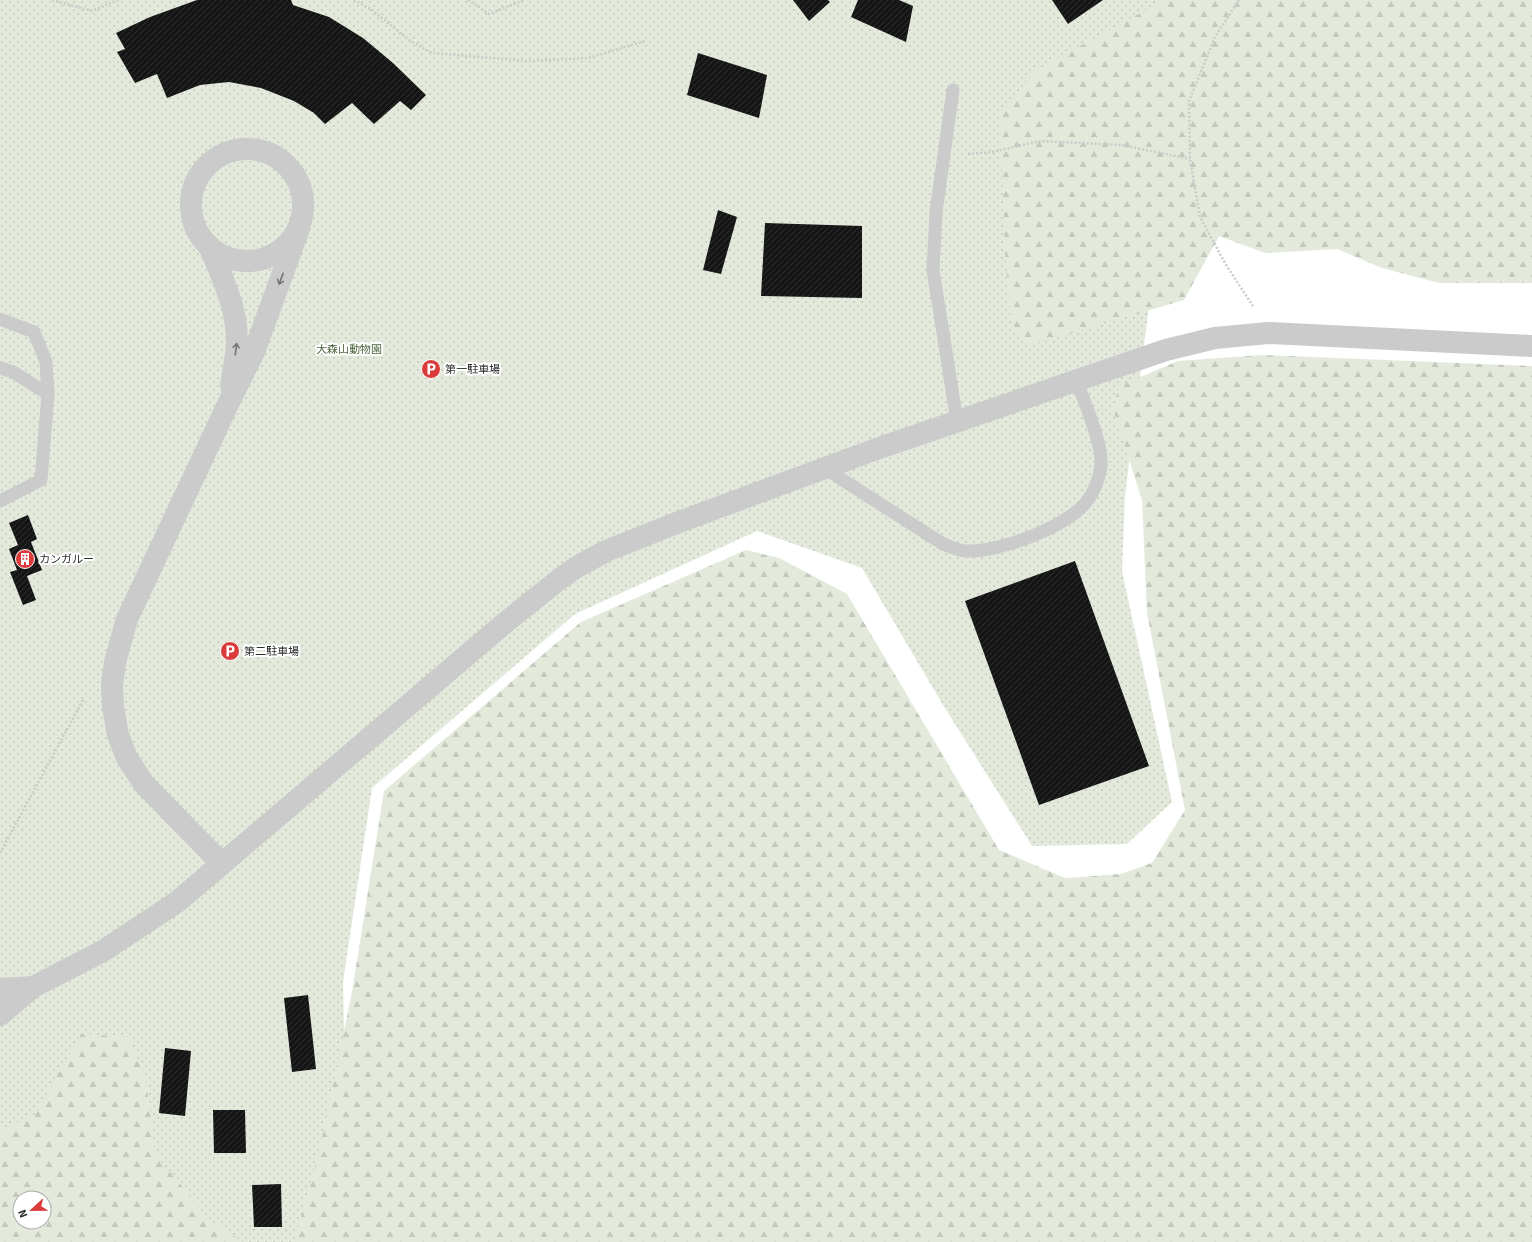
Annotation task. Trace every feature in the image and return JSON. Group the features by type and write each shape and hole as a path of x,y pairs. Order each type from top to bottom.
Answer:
{"street":[{"path":"222,864 144,784 127,758 118,735 113,708 112,685 115,662 127,618 254,352 298,229 303,212 303,193 296,176 284,162 268,152 249,148 230,150 213,159 200,173 192,191 190,210 195,228 209,246 220,255 237,261 256,261 273,256 288,244 298,229"},
{"path":"209,246 229,292 234,318 237,343 229,402"},
{"path":"0,1015 33,987 103,950 141,927 177,902 506,622 575,568 606,551 672,524 957,421 1173,348 1215,338 1268,333 1532,346"},
{"path":"0,989 33,987"}],"lane":[{"path":"953,90 936,212 933,270 957,421"},
{"path":"0,318 34,332 46,362 48,394 41,480 0,502"},
{"path":"0,368 13,372 48,394"},
{"path":"824,468 943,544 964,552 988,550 1031,537 1067,518 1087,502 1096,483 1101,466 1096,434 1076,380"}],"path":[{"path":"52,0 92,12 118,0"},
{"path":"354,0 372,10 409,40 432,53 528,61 588,58 645,41"},
{"path":"468,0 489,14 524,0"},
{"path":"1239,0 1215,37 1189,101 1190,159 1200,217 1226,265 1257,312 1268,333"},
{"path":"944,156 992,152 1040,141 1120,145 1190,159"},
{"path":"0,853 86,694"}],"green space":[{"name":"大森山動物園","path":"0,0 1217,0 1177,84 1125,496 1122,571 1172,802 1127,844 1032,846 943,705 862,568 757,531 575,614 372,788 343,982 348,1242 0,1242"},
{"path":"1164,0 1532,0 1532,283 1439,283 1382,268 1337,249 1265,253 1219,236 1184,300 1031,345 1012,331 1005,253 1000,114 1036,70"},
{"path":"1262,355 1532,366 1532,1242 294,1242 319,1152 352,992 384,791 581,622 746,550 779,558 847,594 999,850 1065,878 1121,874 1152,863 1185,810 1147,613 1142,500 1113,409 1119,386 1178,361"},
{"path":"81,1034 129,1037 146,1079 155,1154 209,1219 243,1242 0,1242 0,1130 35,1115"}],"building":[{"path":"197,0 291,0 293,5 329,17 363,38 393,63 426,95 411,110 400,101 374,124 352,103 325,124 314,113 294,101 261,88 229,82 200,85 167,98 157,74 135,83 117,52 125,49 116,33 150,17"},
{"path":"793,0 828,0 830,2 809,21"},
{"path":"858,0 899,0 913,6 906,42 851,17"},
{"path":"1052,0 1103,0 1068,24"},
{"path":"698,53 767,75 759,118 687,95"},
{"path":"718,210 737,217 721,274 703,270"},
{"path":"765,223 862,226 862,298 761,296"},
{"name":"カンガルー","path":"28,515 37,539 31,542 42,570 27,576 36,600 23,605 10,572 17,570 9,549 18,545 9,523"},
{"path":"1075,561 1149,766 1039,805 965,601"},
{"path":"308,995 316,1069 292,1072 284,998"},
{"path":"165,1048 191,1051 185,1116 159,1113"},
{"path":"213,1110 245,1110 246,1153 214,1153"},
{"path":"281,1184 282,1227 254,1227 252,1185"}],"place":[{"name":"第一駐車場","path":"431,369"},
{"name":"カンガルー","path":"25,559"},
{"name":"第二駐車場","path":"230,651"}]}
